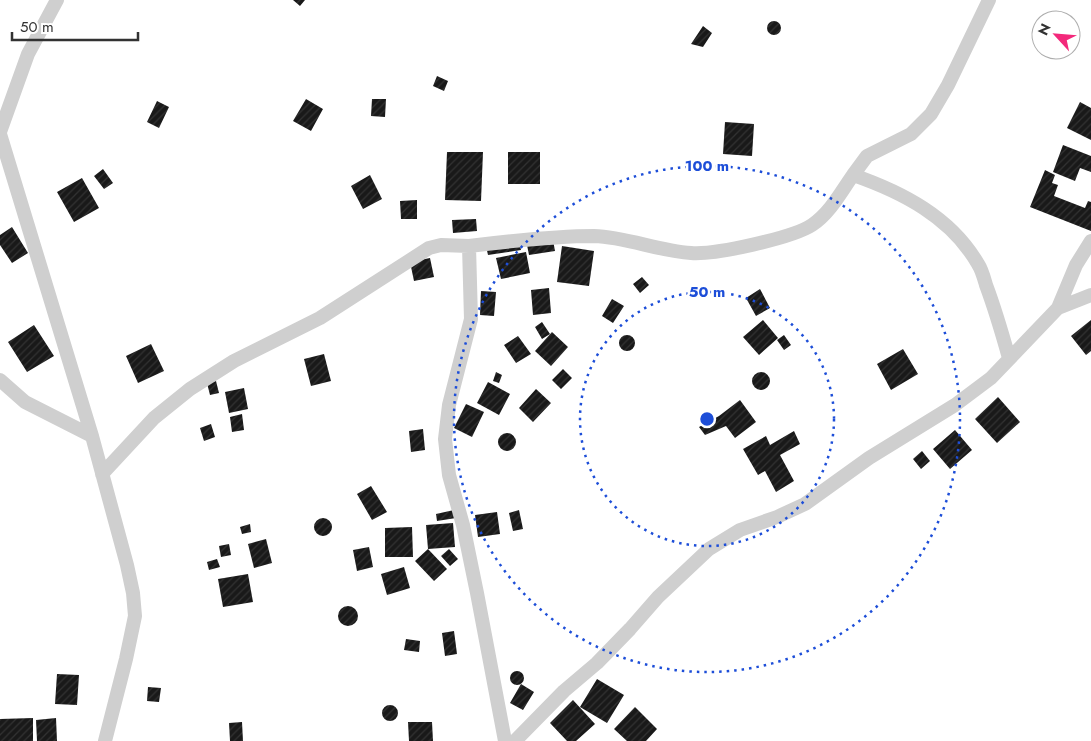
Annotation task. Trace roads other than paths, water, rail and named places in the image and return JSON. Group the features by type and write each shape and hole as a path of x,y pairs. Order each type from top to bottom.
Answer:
{"street":[{"path":"58,0 28,54 0,133 92,436 128,565 133,594 135,616 126,659 104,741"},
{"path":"102,474 154,418 190,389 234,361 320,318 429,248 441,245 469,246 594,236 628,239 692,253 726,250 791,234 812,225 832,206 867,156 911,134 931,114 948,85 989,0"},
{"path":"853,175 878,184 915,202 937,217 963,242 979,265 994,305 1009,358"},
{"path":"515,741 564,691 597,663 658,597 709,549 740,530 805,504 869,458 954,405 991,378 1058,308 1076,265 1091,241"},
{"path":"469,246 471,319 449,405 445,439 449,475 463,525 505,741"},
{"path":"1058,308 1091,295"},
{"path":"0,380 26,402 92,436"}]}
